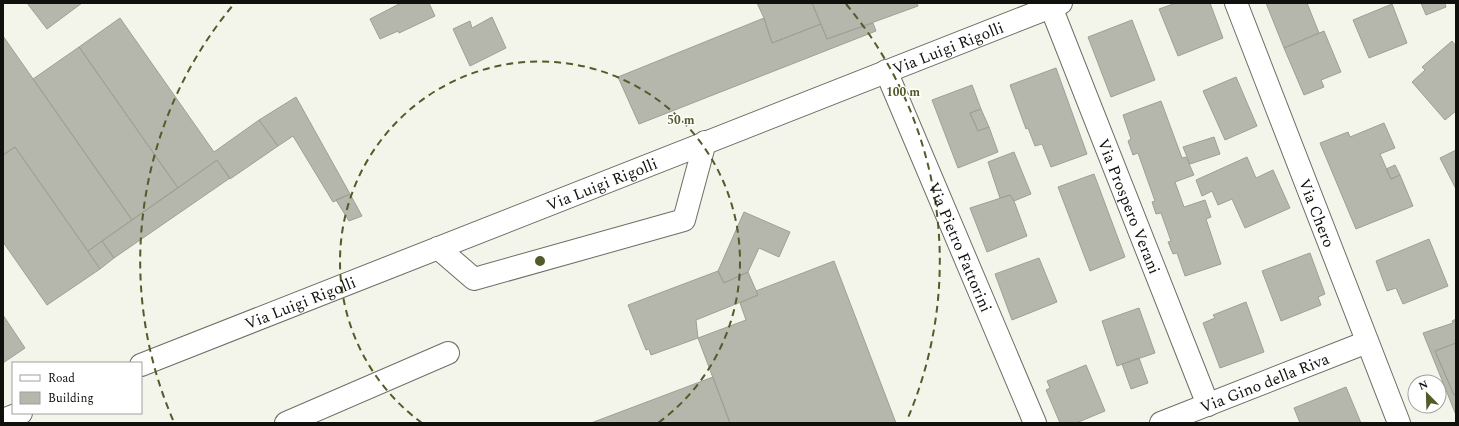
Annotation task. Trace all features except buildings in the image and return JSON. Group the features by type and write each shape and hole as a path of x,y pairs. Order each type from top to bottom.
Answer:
{"street":[{"name":"Via Chero","path":"1236,3 1399,423"},
{"name":"Via Luigi Rigolli","path":"142,364 1056,5"},
{"name":"Via Prospero Verani","path":"1056,5 1208,404"},
{"name":"Via Pietro Fattorini","path":"886,71 1035,423"},
{"path":"438,248 474,279 684,220 705,142"},
{"name":"Via Gino della Riva","path":"1161,423 1367,342"},
{"path":"286,423 448,353"}]}
